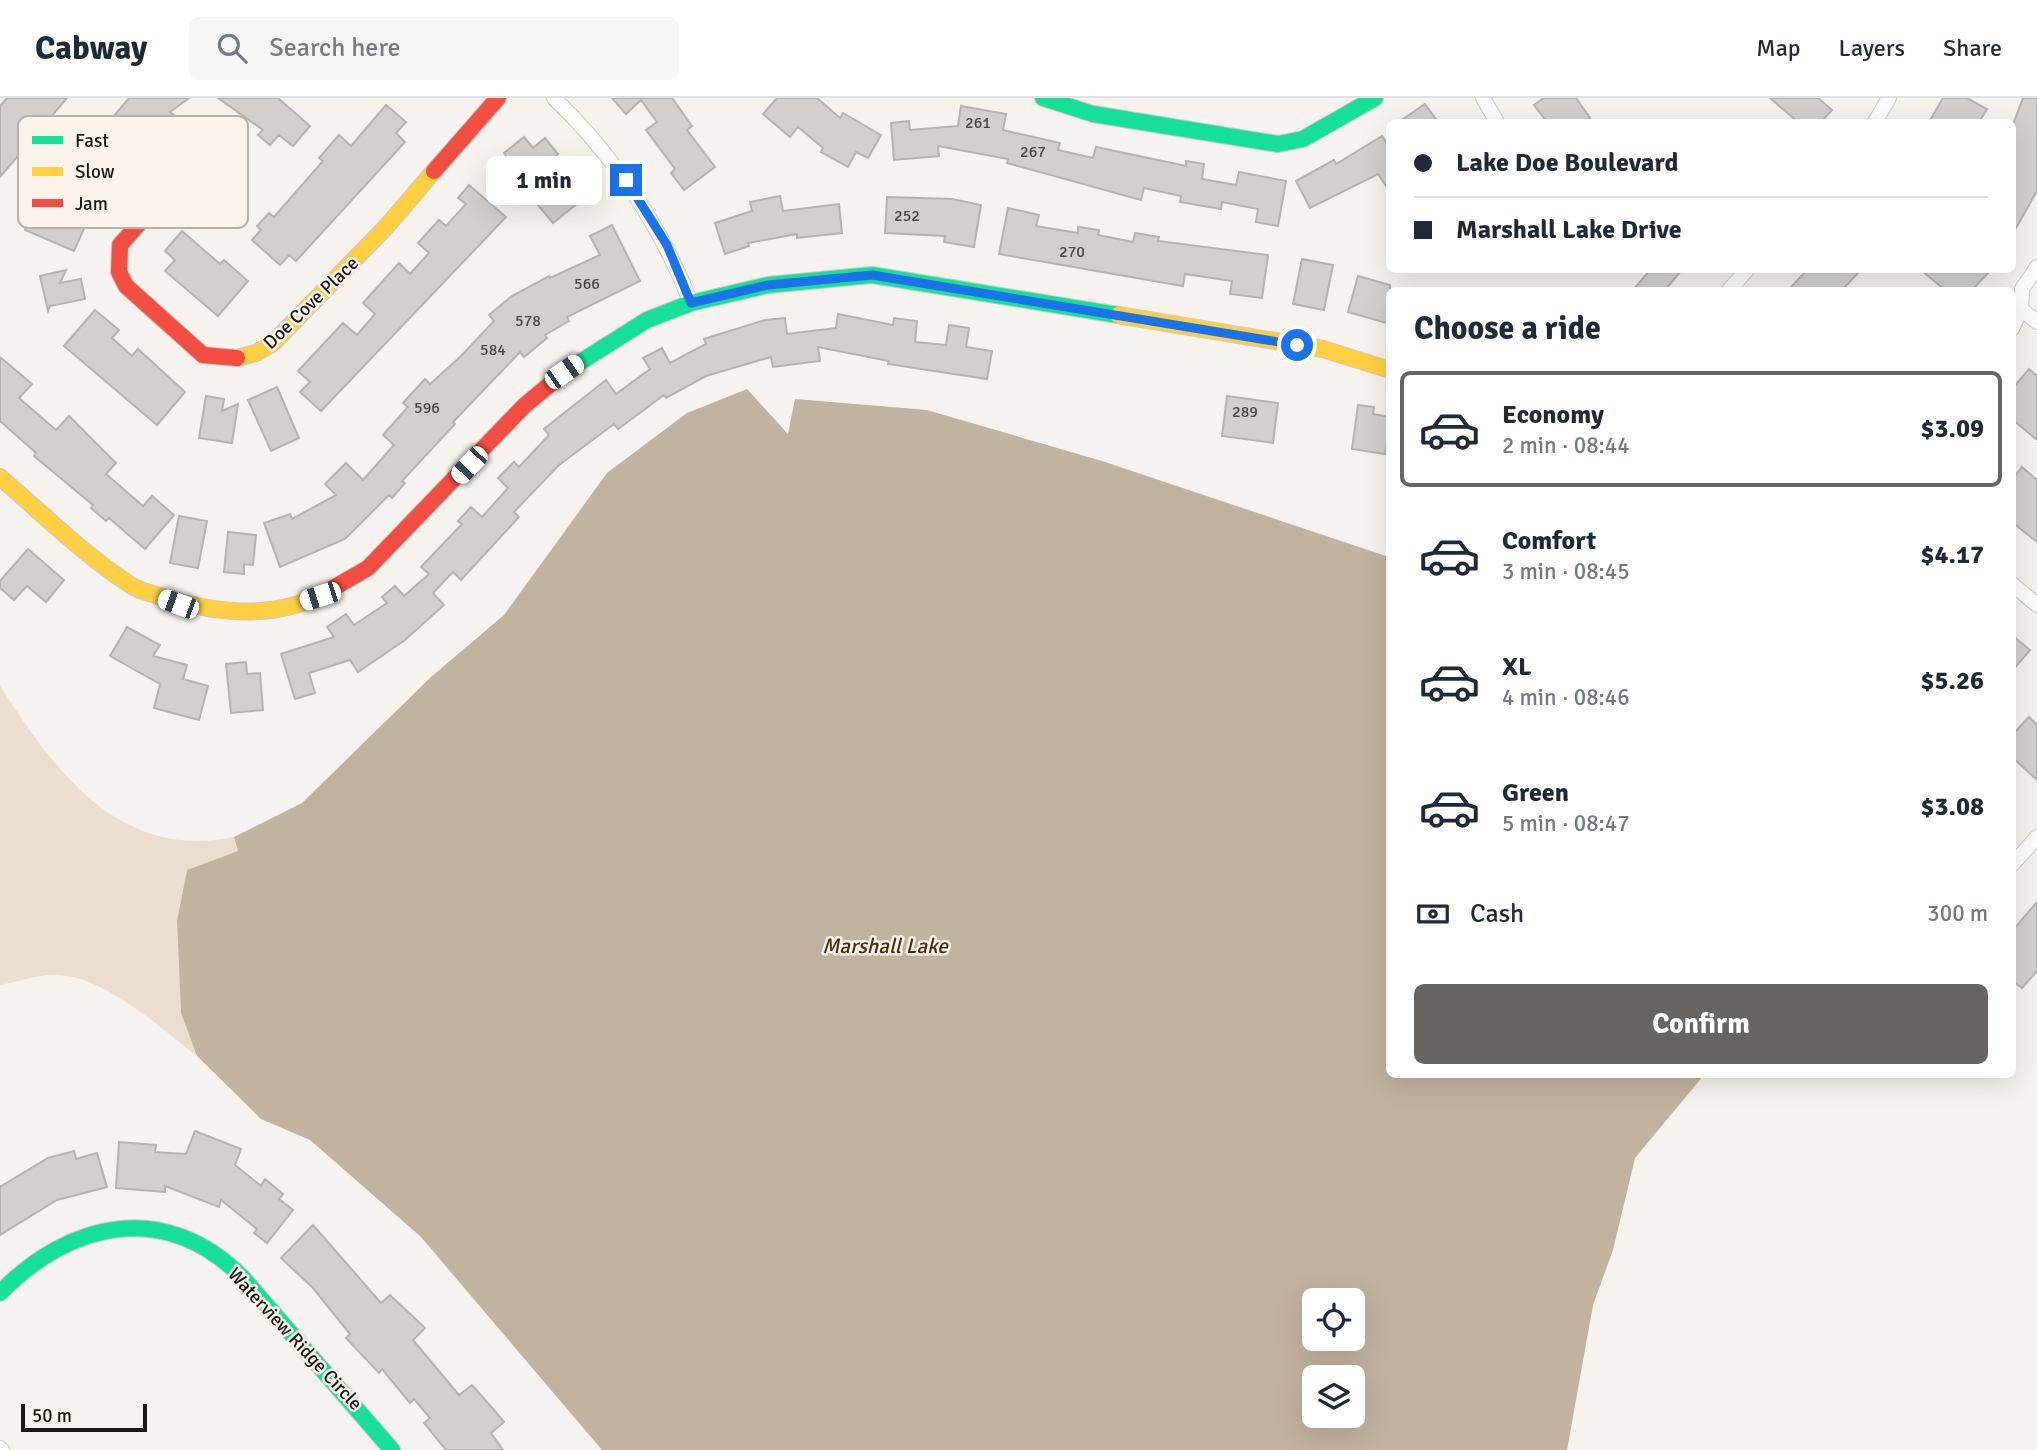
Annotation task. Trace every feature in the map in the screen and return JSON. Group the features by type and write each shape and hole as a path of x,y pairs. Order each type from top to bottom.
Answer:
{"street":[{"name":"Doe Cove Place","path":"135,228 120,245 119,272 126,286 203,355 220,359 249,357 280,337 386,227 498,98"},
{"path":"554,98 601,148 650,215 677,267 691,303"},
{"path":"1043,98 1093,114 1278,144 1303,139 1375,98"},
{"path":"1483,98 1495,119"},
{"path":"1877,119 1889,98"},
{"path":"2016,320 2021,309 2022,289 2037,267"},
{"path":"1732,287 1744,273"},
{"path":"0,477 94,559 135,587 206,610 231,612 279,609 320,596 368,568 524,406 564,372 647,320 691,303 768,285 872,275 1323,349 1386,369"},
{"path":"2021,309 2037,322"},
{"path":"2016,588 2037,606"},
{"path":"2016,860 2037,836"},
{"name":"Waterview Ridge Circle","path":"0,1293 41,1254 90,1232 132,1228 175,1234 219,1257 360,1410 392,1450"}],"shaded area":[{"path":"0,686 44,749 68,777 94,802 124,822 157,835 193,841 234,837 238,851 187,870 177,921 181,1013 197,1056 130,1004 91,983 53,975 0,985"}],"water":[{"name":"Marshall Lake","path":"747,389 788,434 795,399 927,410 1102,461 1386,556 1386,1078 1702,1078 1635,1158 1613,1250 1593,1305 1567,1450 602,1450 421,1237 310,1140 261,1119 197,1056 181,1013 177,921 187,870 238,851 234,837 302,803 431,677 504,615 607,473 687,413"}],"building":[{"path":"7,98 67,98 52,116 18,116 18,156 0,177 0,106"},
{"path":"129,98 189,98 170,112 175,116 114,116"},
{"path":"218,98 278,98 310,126 293,146 279,135 270,145 258,135 263,130 248,119 248,116 243,116"},
{"path":"612,98 672,98 692,126 687,130 715,167 684,190 671,173 675,169 646,130 657,122 641,100 626,114"},
{"path":"777,98 817,98 840,118 843,113 881,135 868,158 856,152 848,167 821,152 823,148 798,127 790,137 763,114"},
{"path":"1544,98 1576,98 1590,118 1545,119 1534,105"},
{"path":"1770,98 1818,98 1832,110 1824,119 1794,119"},
{"path":"1943,98 1967,98 1987,109 1981,119 1931,119"},
{"path":"2023,98 2037,98 2037,191 2016,228 2016,119"},
{"path":"1425,104 1436,119 1403,119"},
{"path":"386,105 406,122 396,133 405,142 296,261 289,255 280,265 252,240 261,230 257,226 269,213 274,217 323,161 319,158 339,135 351,146"},
{"path":"961,106 1006,114 1003,130 1060,143 1058,150 1093,158 1096,147 1186,166 1186,161 1204,164 1202,179 1236,185 1239,172 1286,181 1278,226 1256,222 1258,209 1222,202 1221,209 1180,202 1181,196 1144,188 1141,200 1007,163 1008,159 938,146 939,156 894,160 891,123 909,121 910,130 958,126"},
{"path":"1382,136 1386,142 1386,186 1378,174 1310,208 1296,181 1334,160 1336,164"},
{"path":"524,137 533,148 545,138 558,154 549,161 571,187 578,181 589,194 553,223 532,198 536,195 504,153"},
{"path":"469,185 506,217 321,411 300,392 310,382 298,371 343,323 357,335 375,314 363,303 399,263 410,274 429,253 418,243 439,220 446,226 466,204 458,198"},
{"path":"780,196 783,211 839,204 842,233 797,238 797,234 748,243 749,246 725,254 715,223 752,211 750,202"},
{"path":"887,197 952,199 981,205 974,247 944,242 945,236 885,233"},
{"path":"1008,208 1039,215 1036,226 1078,233 1078,227 1099,230 1098,235 1133,242 1135,233 1159,237 1158,241 1268,255 1262,298 1230,294 1232,281 1185,274 1183,286 999,254"},
{"path":"612,225 640,281 567,317 569,321 545,335 547,338 524,357 520,352 453,422 455,424 402,481 405,483 392,498 389,495 345,539 280,567 264,523 290,514 292,519 336,495 325,484 346,463 363,480 394,445 383,435 408,407 403,403 425,379 430,384 460,357 494,321 489,315 512,296 549,276 550,278 600,255 590,236"},
{"path":"26,228 84,228 74,251 25,230"},
{"path":"182,231 220,264 224,260 248,281 218,316 165,271 175,260 165,251"},
{"path":"1302,259 1333,265 1324,310 1293,304"},
{"path":"66,270 60,283 81,279 85,299 50,306 48,311 40,276"},
{"path":"1647,273 1679,273 1668,287 1636,287"},
{"path":"1804,273 1858,273 1845,287 1791,287"},
{"path":"1925,273 1988,273 1975,287 1941,287"},
{"path":"1358,276 1390,285 1386,287 1386,323 1348,312"},
{"path":"95,310 119,330 112,338 132,356 138,349 185,392 157,425 64,346"},
{"path":"838,314 893,325 894,318 917,321 915,342 946,345 949,325 969,328 966,347 992,351 987,379 888,364 889,361 818,347 820,361 773,367 771,357 706,376 666,398 664,395 618,429 614,424 559,465 514,512 519,517 461,580 453,572 433,593 444,605 405,640 358,672 350,660 309,673 315,693 295,699 281,654 334,637 327,627 346,614 354,625 387,603 382,597 395,586 404,596 429,574 421,567 462,524 458,521 471,507 482,517 508,488 498,478 514,462 519,467 549,435 544,429 606,380 616,394 650,369 643,358 662,348 670,363 706,344 704,339 765,320 785,318 787,334 836,328"},
{"path":"0,357 32,384 19,398 56,430 69,416 116,463 106,474 143,506 152,496 174,515 145,549 109,518 106,521 91,508 93,505 34,456 36,453 0,421"},
{"path":"2029,369 2037,376 2037,440 2016,422 2016,384"},
{"path":"277,387 299,438 271,451 248,400"},
{"path":"206,396 224,399 222,411 238,404 232,443 199,438"},
{"path":"1227,396 1278,403 1273,443 1222,436"},
{"path":"1358,405 1374,407 1373,414 1386,416 1385,454 1352,449"},
{"path":"2022,467 2037,480 2037,542 2016,525 2016,474"},
{"path":"179,516 207,521 198,568 170,563"},
{"path":"228,532 256,535 253,565 244,564 244,574 224,572"},
{"path":"28,549 64,580 46,602 27,586 14,600 0,588 0,581"},
{"path":"127,627 160,645 153,656 187,665 183,679 208,686 199,720 154,708 160,684 110,656"},
{"path":"2016,638 2030,650 2016,666"},
{"path":"246,662 247,674 260,673 263,710 231,713 226,664"},
{"path":"2029,717 2037,725 2037,780 2016,761 2016,731"},
{"path":"2037,902 2037,971 2022,988 2016,984 2016,926"},
{"path":"195,1131 241,1149 235,1165 261,1186 265,1179 283,1194 279,1199 293,1210 267,1243 254,1233 257,1229 221,1200 219,1207 165,1186 165,1192 116,1188 119,1142 156,1145 155,1152 186,1154"},
{"path":"74,1151 76,1159 97,1153 107,1187 57,1200 0,1235 0,1187 48,1158"},
{"path":"313,1225 381,1303 390,1295 425,1328 413,1340 459,1395 472,1385 504,1422 491,1433 503,1450 446,1450 424,1423 430,1418 414,1399 410,1403 382,1369 379,1373 346,1338 350,1334 313,1288 281,1258"}],"traffic: fast":[{"path":"1043,98 1093,114 1278,144 1303,139 1375,98"},
{"path":"566,371 647,320 691,303 768,285 872,275 1118,315"},
{"path":"0,1293 27,1268 57,1249 87,1236 118,1229 150,1229 182,1237 212,1253 242,1277 392,1450"}],"traffic: slow":[{"path":"237,358 256,353 272,344 386,227 434,171"},
{"path":"1118,315 1323,349 1386,369"},
{"path":"0,477 97,561 145,592 206,608 246,611 285,607 323,594"}],"traffic: jam":[{"path":"434,171 498,98"},
{"path":"135,228 120,245 119,272 126,286 203,355 237,358"},
{"path":"323,594 368,568 524,406 566,371"}],"route":[{"path":"626,180 667,245 691,303 768,285 872,275 1297,345"}]}
